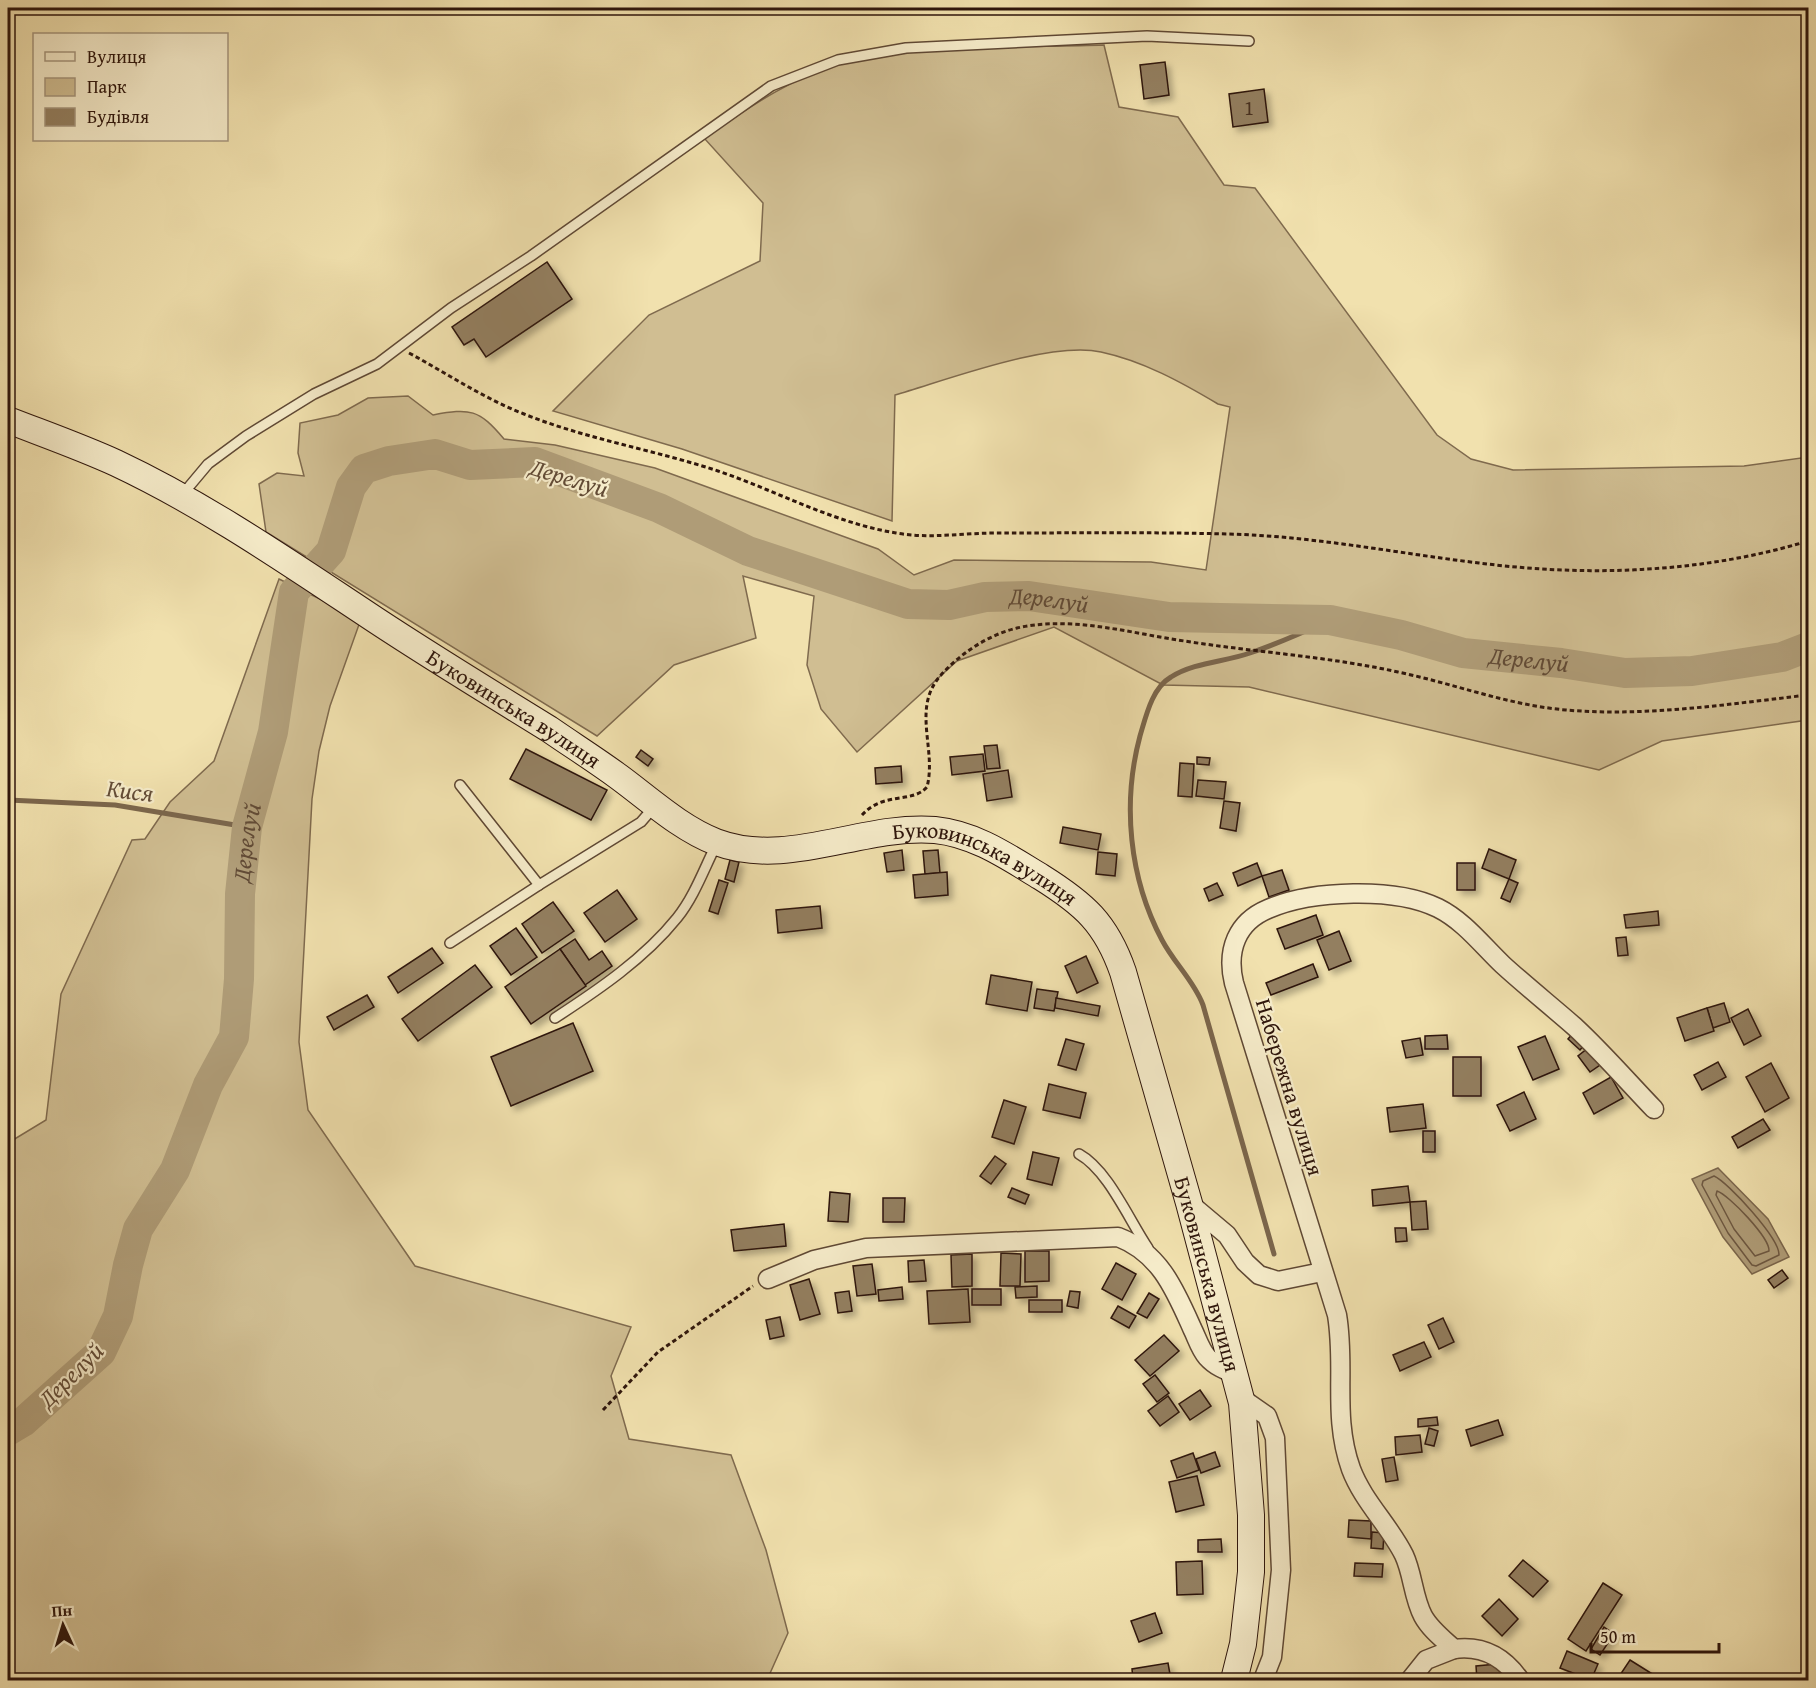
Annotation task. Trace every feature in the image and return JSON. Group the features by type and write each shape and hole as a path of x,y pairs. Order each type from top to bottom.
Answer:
{"street":[{"name":"Буковинська вулиця","path":"8,420 115,463 180,496 295,566 574,746 683,824 717,842 742,848 782,850 917,830 963,836 1006,855 1061,890 1092,914 1109,937 1123,972 1238,1386 1248,1448 1251,1572 1243,1644 1234,1680"},
{"name":"Набережна вулиця","path":"1454,1649 1423,1616 1403,1554 1360,1487 1351,1468 1339,1413 1338,1320 1232,976 1231,955 1237,936 1244,925 1260,912 1297,899 1341,895 1401,897 1442,910 1466,928 1500,962 1588,1040 1654,1109"},
{"path":"1189,1203 1227,1235 1245,1262 1264,1278 1278,1281 1322,1272"},
{"path":"768,1279 814,1260 866,1248 1104,1236 1118,1237 1131,1242 1157,1262 1173,1287 1205,1354 1267,1416 1275,1438 1281,1570 1271,1660 1263,1680"},
{"path":"1410,1680 1426,1660 1454,1649 1477,1649 1490,1652 1506,1663 1520,1680"}],"lane":[{"path":"180,496 208,464 246,436 314,394 377,364 451,308 531,256 771,86 838,60 906,48 1147,36 1249,41"},
{"path":"460,785 539,885"},
{"path":"450,943 641,822 655,805"},
{"path":"555,1018 620,972 660,937 685,907 717,842"},
{"path":"1079,1154 1090,1161 1100,1173 1157,1262"}],"path":[{"path":"400,348 474,392 526,416 719,472 837,516 896,533 921,536 990,533 1232,534 1346,543 1481,564 1561,571 1639,570 1715,562 1809,541"},
{"path":"848,840 861,816 874,804 890,798 915,795 927,787 930,771 926,700 941,675 986,640 1017,628 1036,625 1086,625 1373,667 1506,700 1566,710 1639,710 1809,695"},
{"path":"603,1410 658,1352 737,1295 768,1279"}],"green space":[{"path":"1104,45 1119,107 1178,117 1224,185 1255,188 1437,435 1471,459 1513,470 1744,466 1808,457 1808,720 1662,741 1599,770 1249,687 1163,685 1054,627 957,661 857,752 821,709 807,665 814,596 743,576 756,638 674,665 597,736 266,532 259,484 277,473 304,476 298,453 300,423 338,415 368,398 408,396 433,415 465,412 480,416 504,439 555,445 655,468 878,549 914,575 954,560 1151,562 1206,570 1230,407 1218,404 1176,380 1147,367 1101,352 1079,350 1027,357 895,395 892,521 682,449 553,411 649,315 760,261 763,203 704,138 736,116 804,77 840,64 870,58 971,48"},
{"path":"279,579 361,619 330,706 319,751 312,799 299,1042 308,1110 415,1266 631,1327 611,1376 629,1439 731,1455 766,1550 788,1633 767,1680 8,1680 8,1143 46,1120 61,994 132,840 145,839 170,802 214,761"}],"water":[{"path":"1718,1168 1768,1219 1789,1257 1752,1274 1723,1237 1692,1179"}],"building":[{"path":"1165,62 1169,95 1144,99 1140,65"},
{"path":"1264,89 1268,122 1233,127 1229,94"},
{"path":"547,262 572,299 486,357 474,339 464,345 452,327"},
{"path":"997,745 1000,768 987,769 984,746"},
{"path":"526,749 607,790 591,820 510,779"},
{"path":"641,750 653,759 648,766 636,757"},
{"path":"983,754 985,771 952,775 950,757"},
{"path":"1197,757 1210,758 1209,765 1197,764"},
{"path":"1180,763 1194,764 1192,797 1178,796"},
{"path":"901,766 902,782 876,784 875,768"},
{"path":"1008,770 1012,797 987,801 983,774"},
{"path":"1198,780 1226,782 1224,799 1196,796"},
{"path":"1224,801 1240,803 1236,831 1220,828"},
{"path":"1063,827 1101,834 1098,850 1060,843"},
{"path":"1489,849 1516,860 1509,879 1482,868"},
{"path":"902,850 904,870 887,872 884,853"},
{"path":"938,850 940,873 925,874 923,851"},
{"path":"1098,852 1117,854 1115,876 1096,874"},
{"path":"730,860 739,862 734,882 725,879"},
{"path":"1257,863 1262,876 1238,886 1233,873"},
{"path":"1457,863 1475,863 1475,890 1457,890"},
{"path":"1282,870 1289,890 1269,897 1262,876"},
{"path":"947,872 948,895 915,898 913,875"},
{"path":"1509,879 1518,883 1510,902 1501,898"},
{"path":"719,880 728,883 718,914 709,911"},
{"path":"1217,883 1223,895 1209,901 1204,889"},
{"path":"617,890 637,919 605,942 584,913"},
{"path":"553,902 574,931 542,953 522,924"},
{"path":"820,906 822,928 778,933 776,910"},
{"path":"1658,911 1659,925 1626,928 1624,915"},
{"path":"1316,915 1323,935 1285,949 1277,929"},
{"path":"516,928 537,957 511,975 490,946"},
{"path":"1339,931 1351,961 1329,970 1317,940"},
{"path":"1626,937 1628,955 1618,956 1616,938"},
{"path":"575,939 589,960 602,951 612,966 585,985 560,949"},
{"path":"432,948 443,963 398,993 388,977"},
{"path":"560,949 586,986 531,1024 505,987"},
{"path":"1086,956 1098,983 1077,993 1065,966"},
{"path":"1313,964 1318,977 1271,995 1266,983"},
{"path":"475,965 492,987 418,1041 402,1019"},
{"path":"991,975 1032,982 1027,1011 986,1004"},
{"path":"1037,989 1058,992 1054,1011 1034,1008"},
{"path":"367,995 374,1007 334,1030 327,1017"},
{"path":"1056,998 1100,1006 1098,1016 1055,1008"},
{"path":"1724,1003 1730,1022 1713,1028 1707,1008"},
{"path":"1707,1008 1714,1031 1685,1041 1677,1018"},
{"path":"1748,1009 1761,1036 1744,1045 1731,1018"},
{"path":"573,1023 593,1071 511,1106 491,1057"},
{"path":"1573,1033 1585,1044 1580,1050 1568,1039"},
{"path":"1447,1035 1448,1049 1425,1049 1425,1036"},
{"path":"1545,1036 1559,1069 1533,1080 1518,1047"},
{"path":"1420,1038 1423,1055 1406,1058 1402,1041"},
{"path":"1066,1039 1084,1044 1076,1070 1058,1065"},
{"path":"1588,1048 1600,1065 1590,1072 1578,1056"},
{"path":"1453,1057 1481,1057 1481,1096 1453,1096"},
{"path":"1718,1062 1726,1077 1702,1090 1694,1075"},
{"path":"1771,1063 1789,1098 1765,1112 1746,1077"},
{"path":"1611,1077 1623,1098 1594,1114 1583,1093"},
{"path":"1049,1084 1086,1093 1080,1118 1043,1110"},
{"path":"1524,1092 1536,1119 1510,1131 1497,1105"},
{"path":"1004,1100 1026,1107 1014,1144 992,1137"},
{"path":"1423,1104 1426,1128 1390,1132 1387,1108"},
{"path":"1763,1119 1770,1130 1738,1148 1732,1137"},
{"path":"1423,1131 1435,1131 1435,1152 1423,1152"},
{"path":"1033,1152 1059,1158 1052,1185 1027,1179"},
{"path":"995,1156 1006,1164 991,1184 980,1176"},
{"path":"1408,1186 1410,1202 1373,1206 1372,1190"},
{"path":"1012,1188 1029,1195 1025,1204 1008,1197"},
{"path":"830,1192 850,1194 848,1222 828,1221"},
{"path":"883,1198 905,1198 904,1222 883,1222"},
{"path":"1426,1201 1428,1229 1412,1230 1410,1202"},
{"path":"784,1224 786,1246 734,1251 731,1230"},
{"path":"1395,1228 1406,1228 1407,1241 1396,1242"},
{"path":"1025,1251 1049,1251 1049,1281 1025,1282"},
{"path":"1001,1253 1021,1254 1020,1286 1000,1286"},
{"path":"972,1254 972,1286 952,1287 951,1255"},
{"path":"924,1260 926,1281 909,1282 908,1261"},
{"path":"1116,1263 1136,1274 1122,1300 1102,1289"},
{"path":"872,1264 876,1294 857,1296 853,1266"},
{"path":"1782,1270 1788,1278 1774,1288 1768,1280"},
{"path":"809,1279 820,1314 800,1320 790,1285"},
{"path":"1037,1286 1037,1297 1016,1298 1015,1287"},
{"path":"902,1287 903,1299 879,1301 878,1290"},
{"path":"968,1289 970,1322 929,1324 927,1291"},
{"path":"972,1289 1001,1289 1001,1305 972,1305"},
{"path":"849,1291 852,1311 838,1313 835,1293"},
{"path":"1070,1291 1080,1292 1078,1308 1067,1306"},
{"path":"1149,1293 1159,1299 1147,1318 1137,1313"},
{"path":"1029,1300 1062,1300 1062,1312 1029,1312"},
{"path":"1118,1306 1136,1316 1129,1328 1111,1318"},
{"path":"780,1317 784,1336 770,1339 766,1320"},
{"path":"1443,1318 1454,1342 1439,1349 1428,1325"},
{"path":"1164,1335 1179,1351 1150,1376 1135,1360"},
{"path":"1424,1342 1431,1357 1400,1371 1393,1355"},
{"path":"1155,1375 1169,1393 1157,1402 1143,1384"},
{"path":"1200,1390 1211,1406 1190,1420 1179,1404"},
{"path":"1168,1396 1179,1412 1160,1426 1148,1411"},
{"path":"1437,1417 1438,1425 1418,1427 1418,1419"},
{"path":"1498,1420 1503,1435 1471,1446 1466,1430"},
{"path":"1429,1428 1438,1431 1434,1446 1425,1444"},
{"path":"1420,1435 1422,1452 1396,1455 1395,1437"},
{"path":"1215,1452 1220,1466 1201,1473 1196,1459"},
{"path":"1193,1453 1199,1470 1177,1478 1171,1461"},
{"path":"1394,1457 1398,1480 1386,1482 1382,1459"},
{"path":"1197,1476 1204,1505 1176,1512 1169,1482"},
{"path":"1349,1520 1371,1521 1371,1539 1348,1537"},
{"path":"1372,1532 1384,1533 1383,1549 1371,1548"},
{"path":"1221,1539 1222,1552 1198,1552 1198,1540"},
{"path":"1523,1560 1548,1581 1533,1597 1509,1576"},
{"path":"1202,1561 1203,1594 1177,1595 1176,1562"},
{"path":"1355,1563 1383,1564 1382,1577 1354,1576"},
{"path":"1603,1583 1622,1595 1586,1651 1568,1639"},
{"path":"1499,1599 1518,1619 1502,1636 1482,1616"},
{"path":"1155,1613 1162,1633 1139,1642 1131,1621"},
{"path":"1604,1627 1614,1634 1600,1655 1591,1649"},
{"path":"1567,1651 1598,1664 1591,1680 1560,1668"},
{"path":"1630,1660 1654,1675 1650,1680 1629,1680 1620,1675"},
{"path":"1168,1663 1171,1680 1133,1680 1132,1669"},
{"path":"1497,1664 1513,1680 1477,1680 1476,1666"}],"waterway":[{"name":"Дерелуй","path":"8,1431 23,1422 101,1352 118,1316 138,1229 175,1170 208,1085 234,1037 239,979 240,894 247,827 273,732 294,592 331,551 351,487 364,469 389,461 435,454 470,465 535,462 659,508 748,551 908,604 949,605 985,597 1029,596 1169,617 1330,620 1401,635 1463,653 1561,663 1625,673 1692,671 1782,657 1808,647"},
{"path":"1274,1254 1203,1005 1162,940 1142,891 1132,840 1131,787 1134,761 1145,720 1154,695 1164,682 1190,668 1250,653 1330,620"},
{"name":"Кися","path":"8,800 115,805 247,827"}]}
